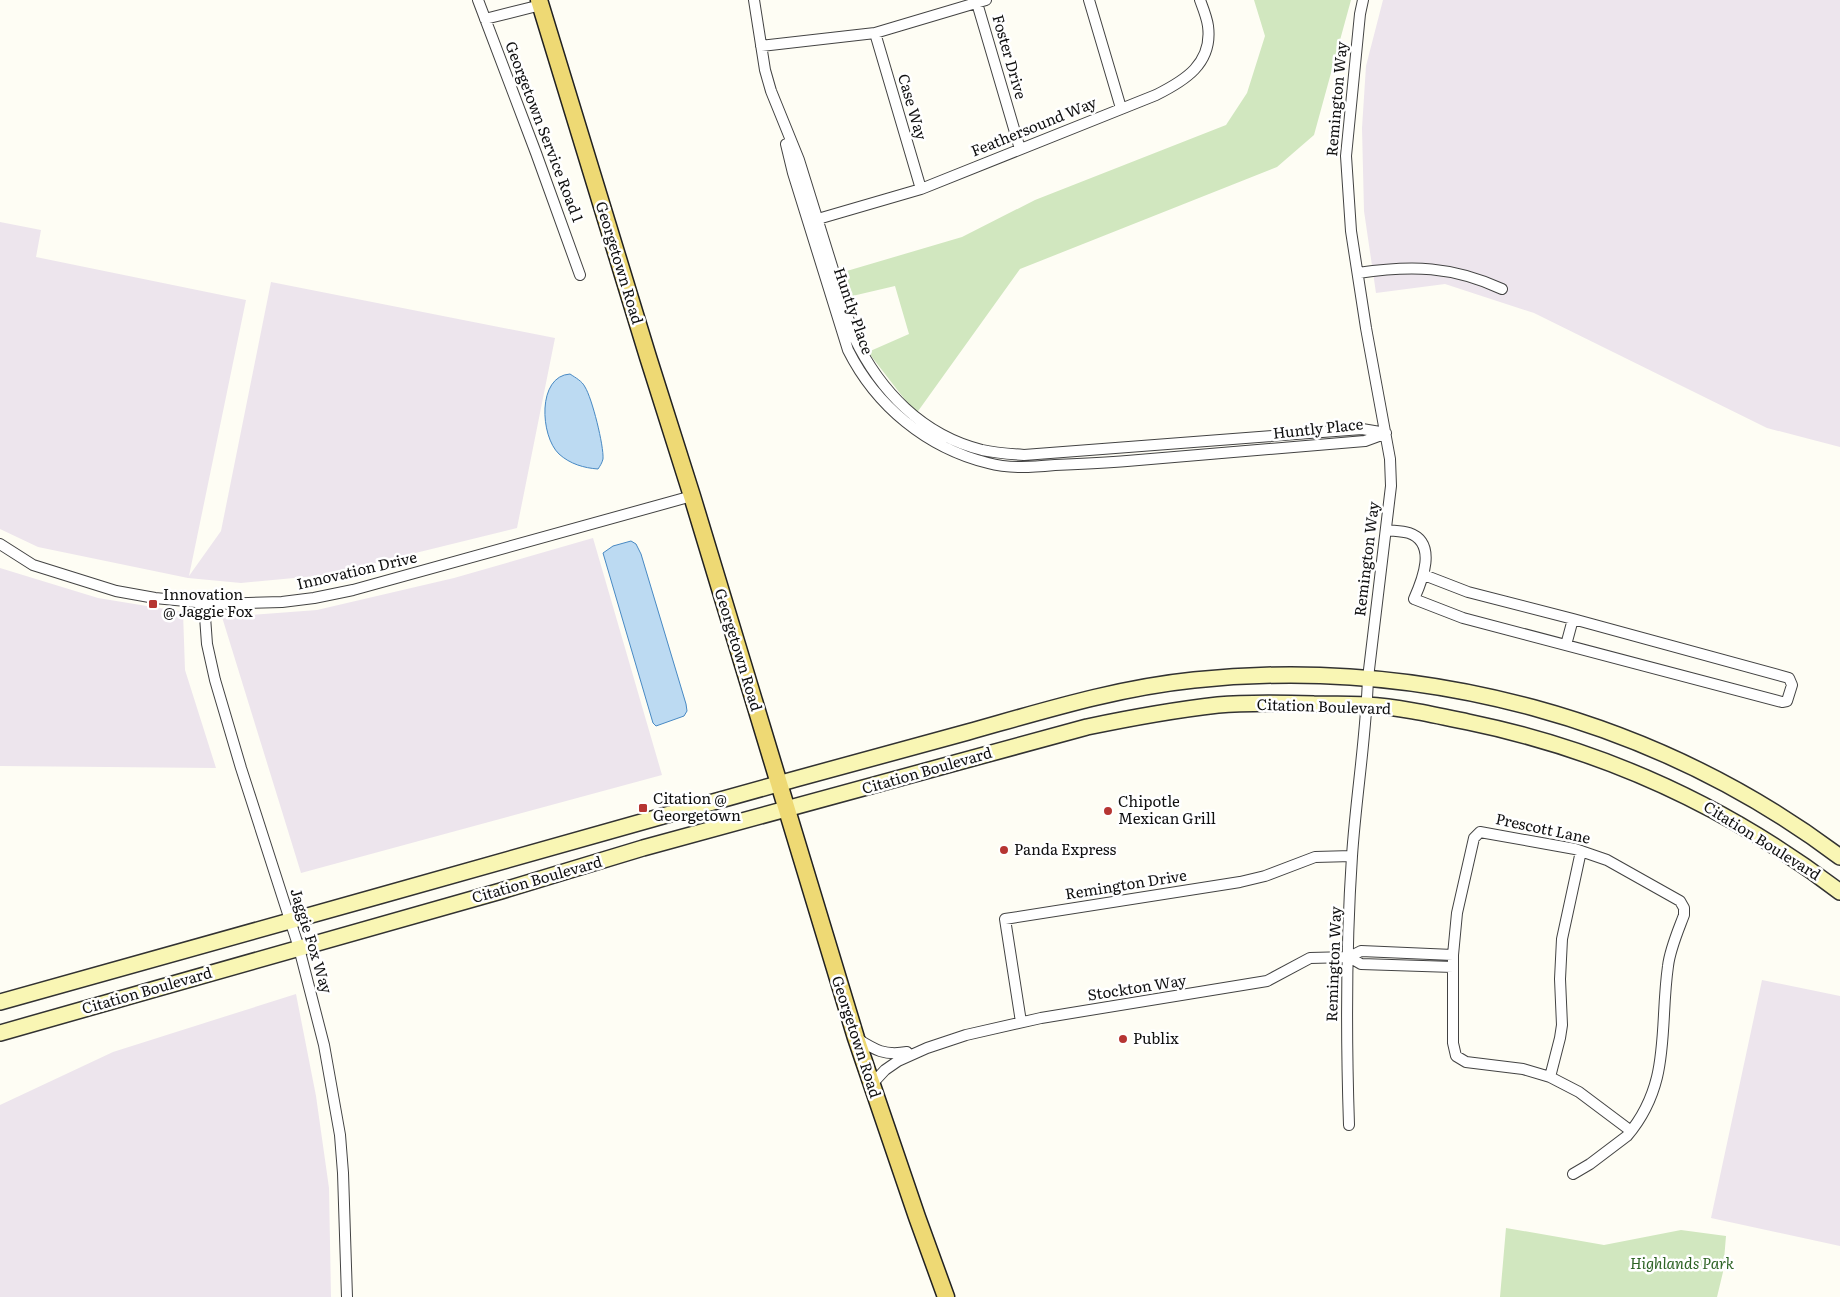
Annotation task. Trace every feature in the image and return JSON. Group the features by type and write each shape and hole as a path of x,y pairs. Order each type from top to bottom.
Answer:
{"main road":[{"name":"Georgetown Road","path":"540,2 856,1038 916,1217 946,1297"},
{"name":"Citation Boulevard","path":"0,1002 1066,703 1114,692 1229,676 1296,675 1368,678 1479,695 1532,708 1625,737 1668,754 1728,784 1770,809 1840,857"},
{"name":"Citation Boulevard","path":"0,1033 643,848 1087,727 1135,717 1219,705 1298,703 1367,705 1409,710 1524,734 1611,763 1682,794 1734,821 1782,850 1840,892"}],"street":[{"name":"Georgetown Service Road 1","path":"478,0 580,275"},
{"name":"Huntly Place","path":"754,0 761,46 771,91 782,121 793,173 812,220 840,328 857,368 876,394 914,430 936,444 960,455 989,464 1022,467 1365,441 1386,433"},
{"path":"1089,0 1121,108"},
{"name":"Feathersound Way","path":"812,220 921,189 1156,95 1182,82 1197,68 1207,48 1208,27 1200,0"},
{"name":"Remington Way","path":"1349,1125 1347,1057 1352,856 1368,678 1391,486 1390,459 1386,433 1351,231 1346,156 1360,14 1364,0"},
{"path":"761,46 875,33 981,1"},
{"name":"Foster Drive","path":"981,1 1020,149"},
{"path":"485,19 540,2"},
{"name":"Case Way","path":"875,33 921,189"},
{"path":"1358,273 1391,268 1422,268 1452,271 1502,289"},
{"name":"Innovation Drive","path":"0,544 33,565 116,591 154,598 204,603 282,602 353,590 692,496"},
{"path":"1386,530 1410,533 1422,542 1426,554 1424,575 1414,599 1463,618 1782,702 1787,701 1792,685 1789,678 1468,592 1424,575"},
{"name":"Jaggie Fox Way","path":"204,603 207,644 215,680 241,768 300,948 322,1035 340,1135 347,1297"},
{"path":"1566,645 1573,619"},
{"name":"Prescott Lane","path":"1573,1174 1614,1146 1631,1131 1642,1116 1649,1101 1660,1065 1668,965 1684,915 1684,908 1680,901 1674,897 1617,865 1581,850 1483,832 1477,833 1474,838 1458,913 1453,955 1453,1043 1456,1056 1466,1062 1523,1069 1550,1078 1579,1092 1631,1131"},
{"path":"1550,1078 1562,1025 1560,979 1562,939 1581,850"},
{"name":"Remington Drive","path":"1021,1022 1005,919 1240,882 1266,876 1315,857 1352,856"},
{"name":"Stockton Way","path":"872,1084 898,1060 966,1035 1021,1022 1267,981 1310,958 1349,957 1360,951 1453,955"},
{"name":"Stockton Way","path":"1349,957 1361,964 1453,967"},
{"name":"Stockton Way","path":"856,1038 884,1054 896,1054 927,1048"}],"shaded area":[{"path":"1383,0 1840,0 1840,447 1767,428 1534,313 1445,284 1376,293 1364,211 1362,128 1366,66"},
{"path":"0,222 41,230 36,257 246,300 189,576 221,531 271,282 555,338 517,528 326,575 241,583 188,578 38,547 0,529"},
{"path":"593,538 662,775 301,873 222,617 317,610 454,578"},
{"path":"0,568 98,598 183,612 185,670 216,768 0,766"},
{"path":"1762,980 1840,996 1840,1246 1711,1218"},
{"path":"296,994 316,1096 329,1188 331,1297 0,1297 0,1105 113,1052"}],"green space":[{"path":"1254,0 1351,0 1314,135 1277,167 1020,269 916,414 868,352 909,334 895,286 848,297 840,273 962,237 1035,200 1226,125 1247,93 1265,36"},
{"name":"Highlands Park","path":"1506,1228 1604,1245 1681,1230 1726,1236 1723,1272 1717,1297 1500,1297"}],"water":[{"path":"570,374 584,385 594,411 603,453 603,460 598,469 577,465 563,457 553,445 548,434 545,421 547,395 559,377"},
{"path":"631,541 636,544 641,554 687,711 684,716 656,726 653,723 603,553 613,546"}],"place":[{"name":"Innovation @ Jaggie Fox","path":"153,604"},
{"name":"Citation @ Georgetown","path":"643,808"},
{"name":"Chipotle Mexican Grill","path":"1108,811"},
{"name":"Panda Express","path":"1004,850"},
{"name":"Publix","path":"1123,1039"}]}
